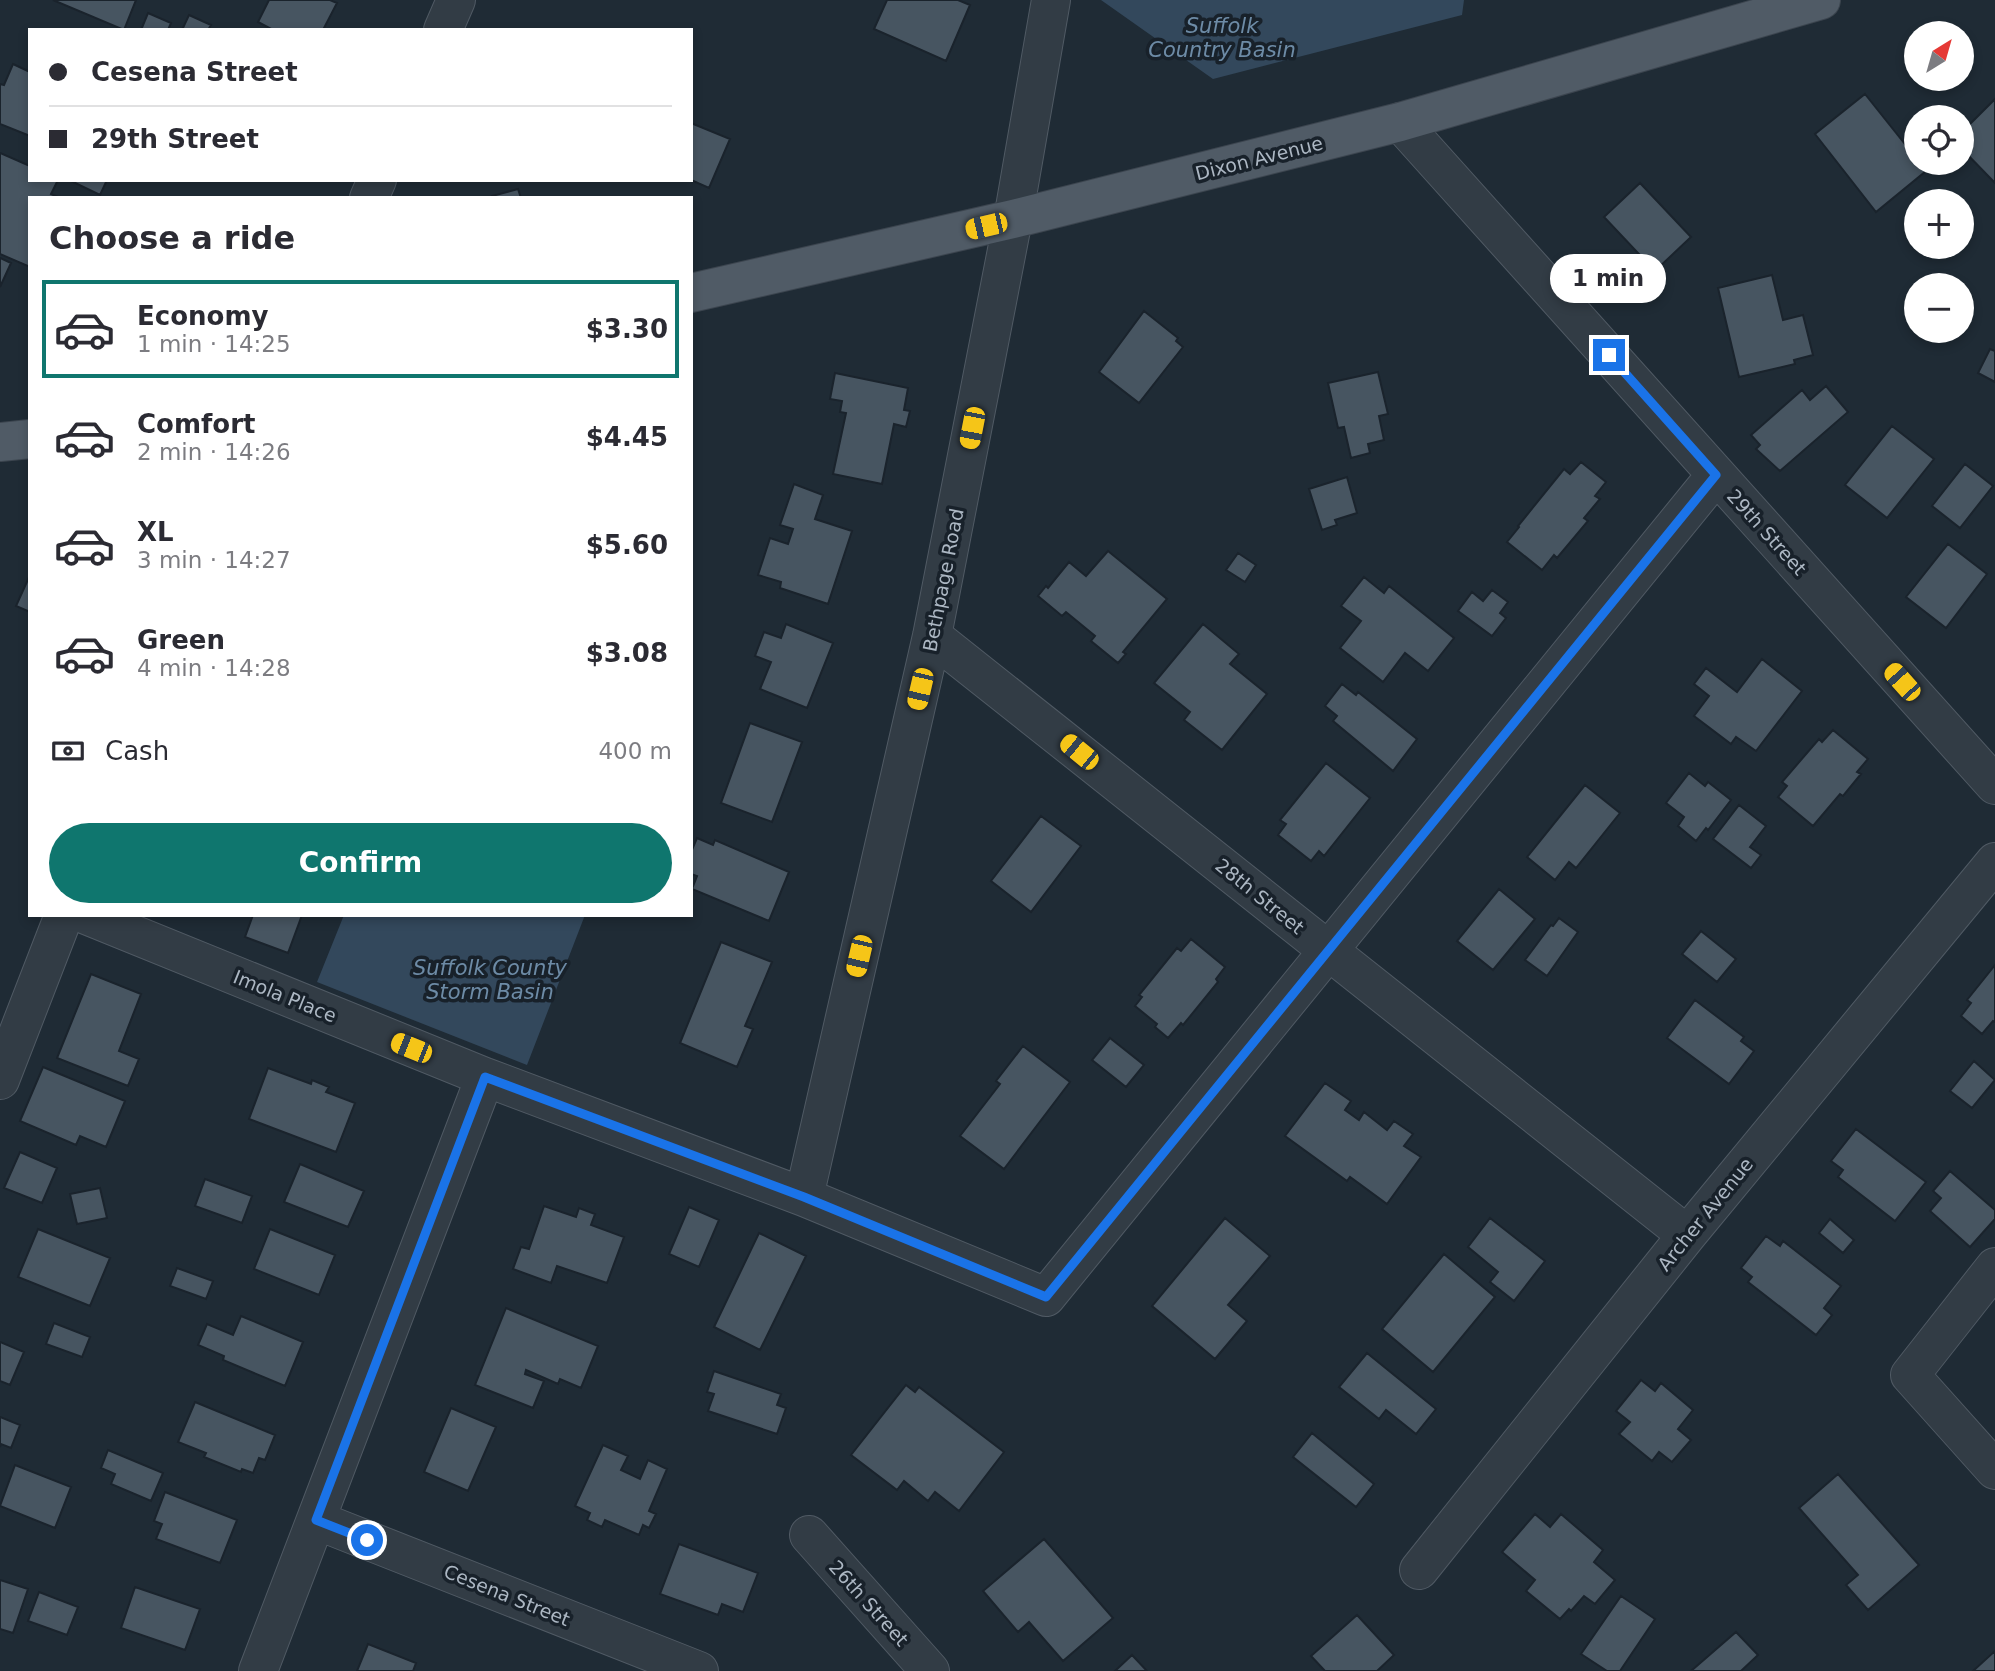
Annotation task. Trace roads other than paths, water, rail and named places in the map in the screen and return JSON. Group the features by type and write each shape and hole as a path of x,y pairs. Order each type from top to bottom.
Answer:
{"main road":[{"name":"Dixon Avenue","path":"693,293 1013,219 1400,122 1821,0"},
{"path":"0,442 28,439"}],"street":[{"path":"444,28 456,0"},
{"name":"Bethpage Road","path":"804,1197 932,636 1013,219 1051,0"},
{"name":"29th Street","path":"1400,122 1995,785"},
{"path":"1329,952 1716,475"},
{"name":"28th Street","path":"932,636 1686,1235"},
{"name":"Archer Avenue","path":"1419,1570 1686,1235 1995,862"},
{"path":"0,1080 63,917"},
{"name":"Imola Place","path":"91,917 485,1077 804,1197 1046,1297 1329,952"},
{"path":"258,1671 485,1077"},
{"path":"1995,1267 1910,1375 1995,1470"},
{"name":"Cesena Street","path":"316,1520 699,1671"},
{"name":"26th Street","path":"808,1535 930,1671"}],"water":[{"name":"Suffolk Country Basin","path":"1101,0 1464,0 1462,15 1213,79"},
{"name":"Suffolk County Storm Basin","path":"343,917 584,917 527,1065 317,982"}]}
